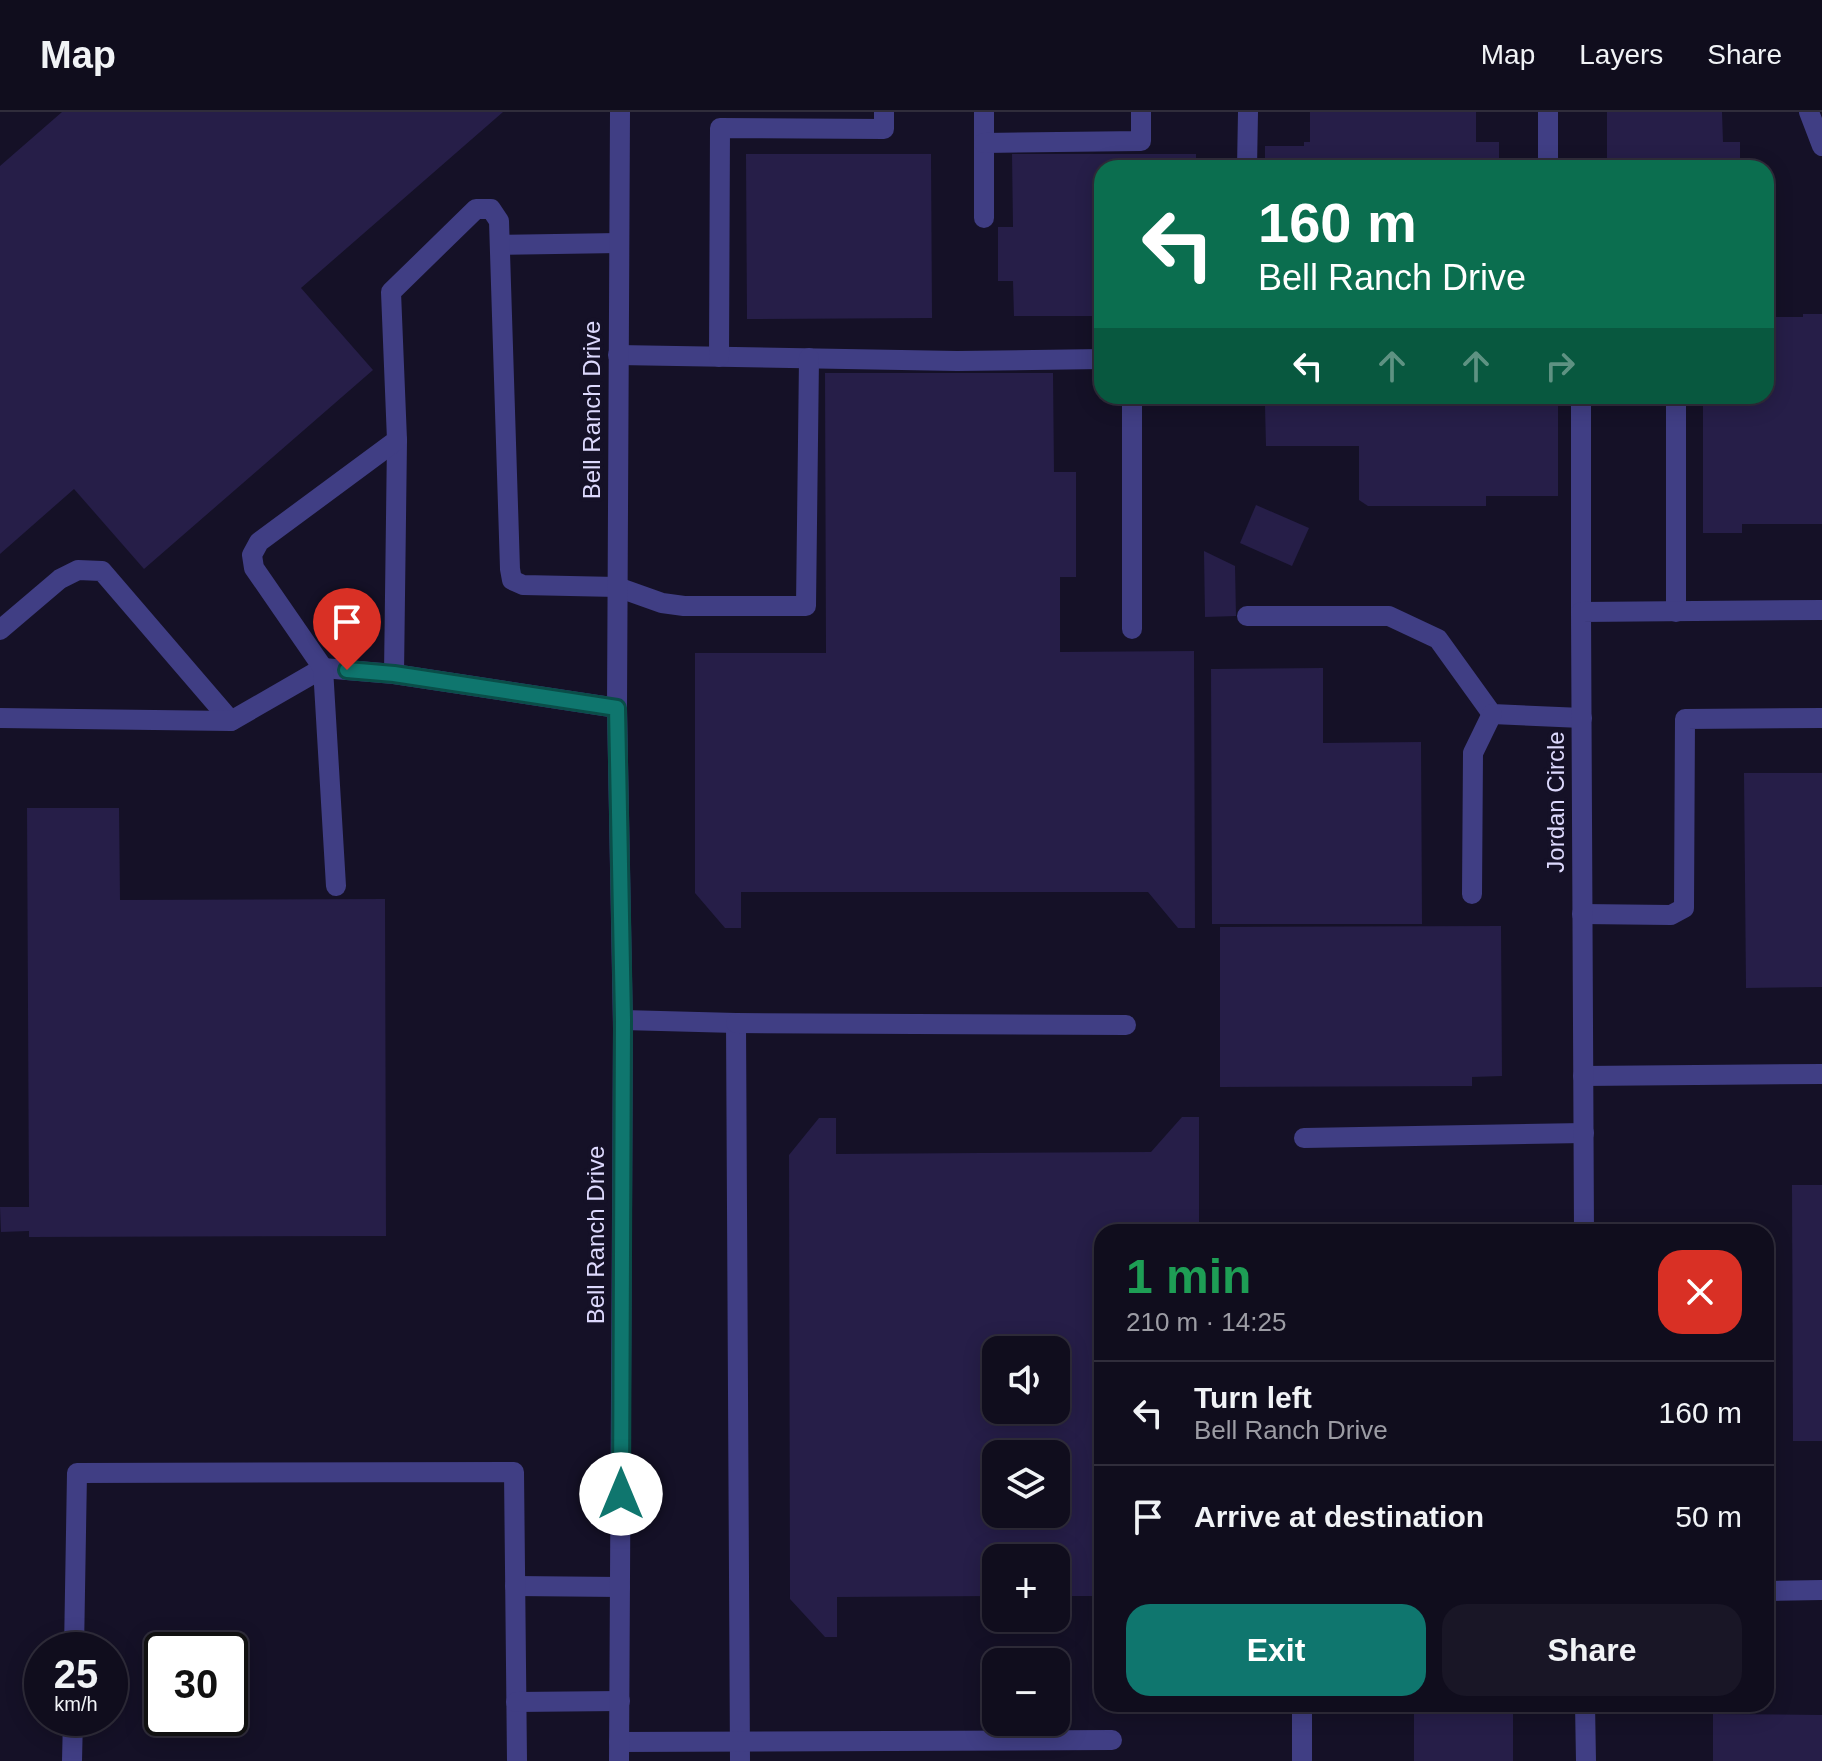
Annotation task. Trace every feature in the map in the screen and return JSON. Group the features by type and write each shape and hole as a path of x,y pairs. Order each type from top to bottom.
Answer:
{"street":[{"name":"Bell Ranch Drive","path":"619,1752 623,1020 617,708 620,112"},
{"path":"719,357 720,128 884,129 884,112"},
{"path":"984,112 984,218"},
{"path":"984,143 1141,141 1141,112"},
{"path":"1247,160 1248,112"},
{"path":"1548,112 1548,160"},
{"path":"1809,112 1819,145 1822,146"},
{"path":"394,674 397,440 391,292 476,209 491,209 499,221 512,580 523,585 617,587 662,603 684,606 806,606 809,358"},
{"path":"500,245 619,243"},
{"path":"618,355 957,361 1094,359"},
{"path":"1132,404 1132,629"},
{"name":"Jordan Circle","path":"1581,404 1584,1224"},
{"path":"1676,404 1676,612"},
{"path":"336,886 323,668 254,568 252,555 259,542 397,440"},
{"path":"0,630 60,579 78,570 102,571 231,721"},
{"path":"1581,612 1822,610"},
{"path":"1247,616 1389,616 1438,639 1492,714"},
{"path":"0,718 231,721 323,668 394,674 617,708"},
{"path":"1492,714 1582,718"},
{"path":"1472,894 1473,753 1492,714"},
{"path":"1582,914 1671,915 1684,908 1685,719 1822,718"},
{"path":"623,1020 1126,1025"},
{"path":"736,1023 740,1752"},
{"path":"1583,1076 1822,1074"},
{"path":"1304,1138 1584,1133"},
{"path":"74,1632 77,1473 514,1472 517,1761"},
{"path":"515,1586 620,1587"},
{"path":"1774,1591 1822,1590"},
{"path":"516,1702 620,1701"},
{"path":"1302,1712 1302,1761"},
{"path":"1585,1712 1586,1761"},
{"path":"72,1761 73,1736"},
{"path":"619,1752 740,1752 1112,1740"}],"building":[{"path":"62,112 503,112 301,288 373,370 144,569 74,489 0,554 0,166"},
{"path":"1310,112 1476,112 1476,142 1499,142 1499,160 1265,160 1265,146 1304,146 1304,142 1310,142"},
{"path":"1607,112 1722,112 1723,142 1740,142 1740,160 1607,160"},
{"path":"746,154 931,154 932,318 747,319"},
{"path":"1012,154 1196,154 1196,160 1094,160 1094,316 1014,316 1013,281 998,281 998,227 1013,227"},
{"path":"1803,314 1822,314 1822,524 1742,524 1742,533 1703,533 1703,404 1774,404 1774,317 1803,317"},
{"path":"825,373 1053,373 1054,472 1076,472 1076,577 1060,577 1060,652 1194,651 1195,928 1178,928 1148,892 741,892 741,928 725,928 695,893 695,653 826,653"},
{"path":"1558,404 1558,496 1486,496 1486,506 1368,506 1359,500 1359,446 1266,446 1265,406"},
{"path":"1256,505 1309,528 1292,566 1240,543"},
{"path":"1204,551 1235,566 1236,616 1205,617"},
{"path":"1323,668 1323,743 1421,742 1422,924 1212,924 1211,669"},
{"path":"1744,773 1822,773 1822,987 1746,988"},
{"path":"27,808 119,808 120,900 385,899 386,1236 29,1237 29,1231 1,1232 0,1207 29,1207"},
{"path":"1501,926 1502,1076 1472,1077 1472,1086 1220,1087 1220,927"},
{"path":"1182,1117 1199,1117 1199,1224 1094,1224 1094,1596 1070,1596 1070,1544 982,1544 982,1596 837,1597 837,1637 825,1637 790,1599 789,1155 819,1118 836,1118 836,1154 1151,1152"},
{"path":"1792,1185 1822,1185 1822,1441 1793,1441"},
{"path":"1414,1712 1513,1712 1513,1761 1414,1761"},
{"path":"1713,1714 1822,1715 1822,1761 1713,1761"}],"route":[{"path":"347,670 394,674 617,708 623,1020 621,1494"}]}
